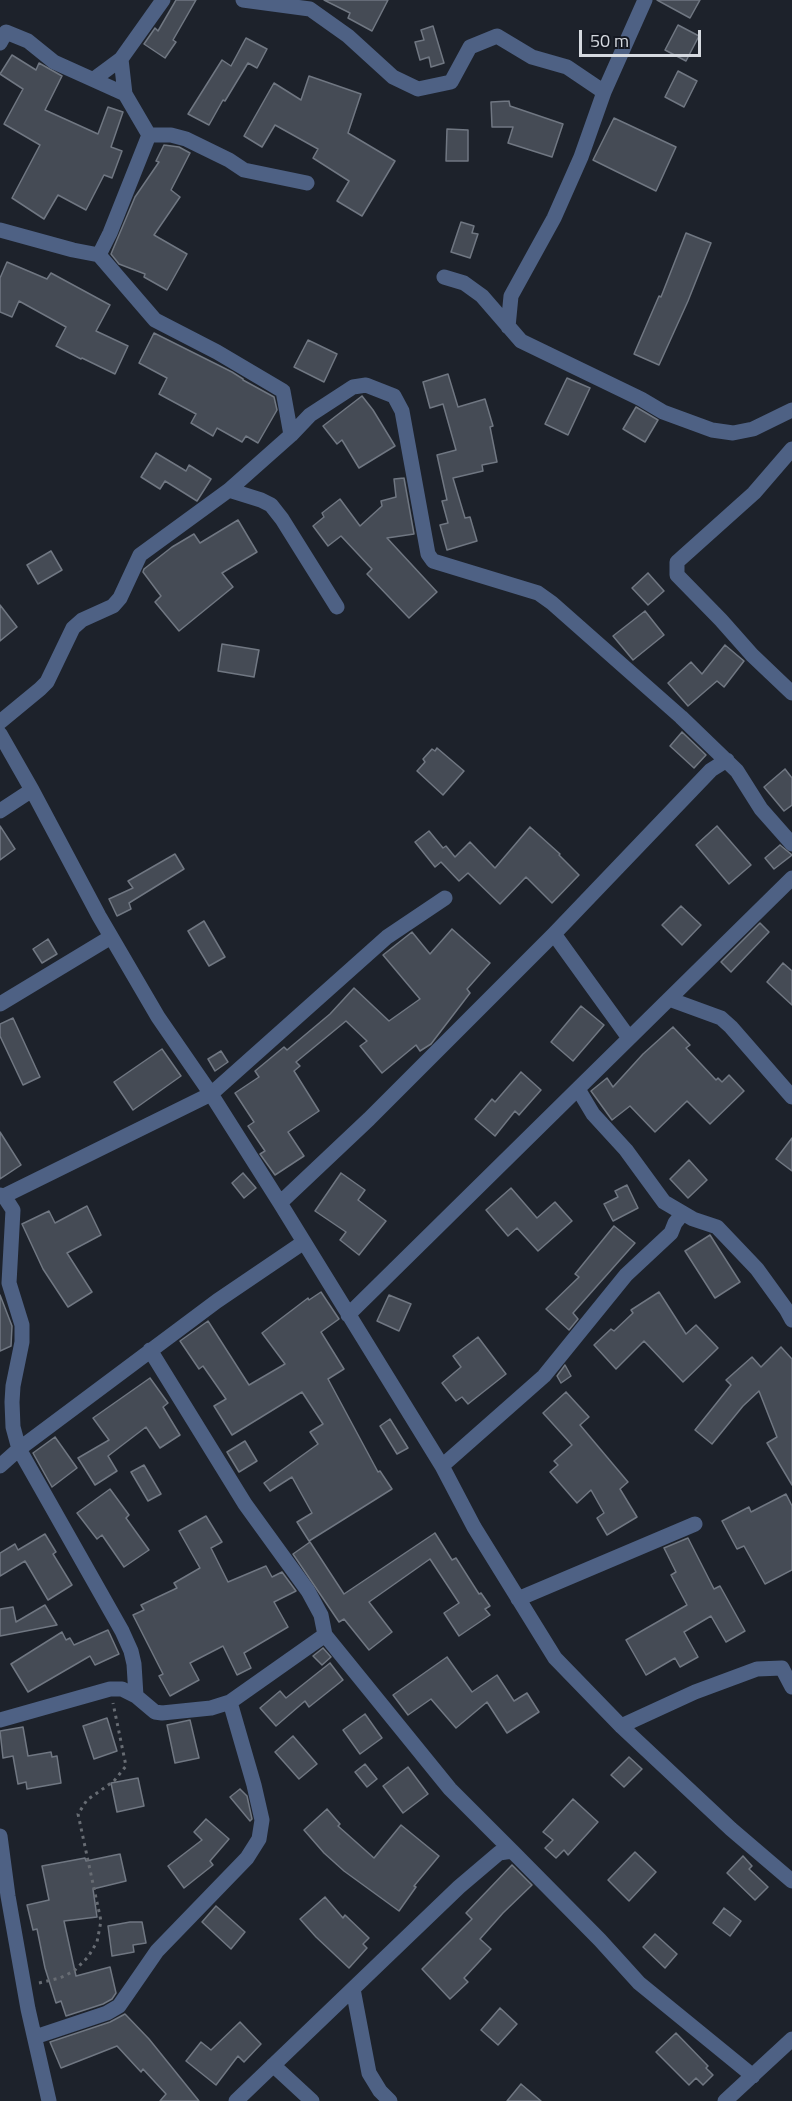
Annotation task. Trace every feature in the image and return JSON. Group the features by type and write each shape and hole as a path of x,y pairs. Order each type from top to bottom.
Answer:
{"street":[{"path":"94,79 121,59 163,0"},
{"path":"243,0 310,9 348,36 393,77 418,89 451,82 470,47 497,36 532,57 567,67 604,92"},
{"path":"508,327 511,296 554,218 581,157 604,92 645,0"},
{"path":"0,43 6,32 28,41 54,62 125,94"},
{"path":"121,59 125,94 149,135"},
{"path":"149,135 171,135 186,139 244,170 307,183"},
{"path":"99,255 149,135"},
{"path":"0,230 99,255 155,320 217,352 283,391 291,435"},
{"path":"444,277 464,283 482,296 521,341 663,412 712,430 733,433 753,429 792,410"},
{"path":"0,722 46,682 73,628 82,620 113,606 120,598 140,555 229,490 310,415 353,387 366,385 394,396 402,411 428,554 433,561 538,593 552,603 673,709 727,760 770,820 792,844"},
{"path":"286,406 310,415"},
{"path":"792,449 754,493 677,562 677,575 686,587 792,693"},
{"path":"229,490 271,505 337,607"},
{"path":"0,734 111,937 158,1017 211,1094 280,1203 442,1466 474,1527 555,1658 621,1726 731,1829 792,1881"},
{"path":"280,1203 369,1119 554,934 711,770 727,760"},
{"path":"0,811 32,790"},
{"path":"348,1315 792,878"},
{"path":"136,1696 134,1664 122,1631 19,1449 13,1428 13,1386 22,1341 22,1325 9,1283 13,1210 2,1196 211,1094 387,937 445,898"},
{"path":"554,934 629,1038"},
{"path":"0,1004 111,937"},
{"path":"669,999 721,1018 792,1097"},
{"path":"578,1089 593,1114 626,1150 664,1202 693,1219 717,1227 757,1269 792,1320"},
{"path":"442,1466 544,1376 626,1275 671,1233 675,1222 683,1213"},
{"path":"0,1466 19,1449 150,1350 236,1287 304,1242"},
{"path":"150,1350 245,1504 308,1591 321,1615 326,1635 450,1789 600,1940 639,1983 753,2076"},
{"path":"518,1599 695,1524"},
{"path":"0,1720 110,1689 122,1689 136,1696 155,1712 211,1708 230,1702 326,1635"},
{"path":"621,1726 695,1692 757,1669 782,1668 792,1687"},
{"path":"34,2037 107,2013 119,2006 157,1951 247,1858 259,1839 262,1820 230,1702"},
{"path":"0,1836 4,1897 49,2101"},
{"path":"237,2101 459,1887 499,1853 512,1851"},
{"path":"353,1989 369,2073 380,2091 390,2101"},
{"path":"725,2101 792,2039"},
{"path":"273,2065 312,2101"}],"path":[{"path":"24,1986 60,1978 74,1971 88,1957 97,1942 101,1921 78,1814 87,1800 114,1780 126,1766 110,1689"}],"building":[{"path":"176,0 196,0 173,40 176,42 165,58 144,44 155,28 158,31"},
{"path":"324,0 388,0 372,31 348,18 350,13"},
{"path":"657,0 700,0 690,18"},
{"path":"678,25 699,36 686,61 665,50"},
{"path":"433,26 444,63 431,67 429,57 420,60 415,42 424,40 421,30"},
{"path":"246,38 267,49 257,68 248,63 209,125 188,114 222,60 231,66"},
{"path":"12,55 36,70 39,63 62,76 45,110 98,134 108,107 123,112 111,147 122,151 112,178 104,175 86,210 58,195 44,219 12,198 40,145 4,124 23,89 0,74"},
{"path":"678,71 697,81 684,107 665,97"},
{"path":"309,76 361,94 348,133 395,161 362,216 337,201 349,181 313,158 318,149 275,125 262,147 244,136 274,83 301,100"},
{"path":"509,101 510,106 563,124 552,157 508,143 513,127 492,127 491,102"},
{"path":"614,118 676,147 656,191 593,160"},
{"path":"447,129 468,130 468,161 446,161"},
{"path":"164,145 179,147 190,153 171,190 180,197 154,235 187,254 167,290 144,277 145,274 119,264 111,254 135,197 159,162 156,161"},
{"path":"461,222 474,226 472,233 478,234 470,258 451,252"},
{"path":"686,233 711,243 659,365 634,354 659,296 661,297"},
{"path":"7,262 47,279 51,273 110,305 96,331 128,346 115,374 56,346 66,327 19,301 12,317 0,312 0,278"},
{"path":"154,333 232,372 274,397 277,410 258,443 246,436 242,442 217,428 213,436 191,423 196,414 159,394 167,378 139,363"},
{"path":"308,340 337,354 324,382 294,367"},
{"path":"448,374 458,407 485,399 493,426 490,427 497,462 482,465 483,471 453,478 465,518 470,517 477,541 447,550 440,525 448,523 442,501 447,500 437,455 456,450 443,404 430,408 423,382"},
{"path":"567,378 590,388 568,435 545,424"},
{"path":"362,396 395,446 359,468 342,440 337,444 323,426"},
{"path":"636,407 658,420 645,442 623,429"},
{"path":"156,453 186,471 189,465 211,479 197,501 165,481 160,489 141,477"},
{"path":"404,478 414,534 387,538 437,592 409,618 367,574 372,569 341,536 328,546 313,526 324,517 322,513 340,499 360,526 382,506 381,501 396,497 394,479"},
{"path":"238,520 257,552 222,573 233,587 179,631 155,602 161,596 143,572 144,569 172,547 194,534 200,543"},
{"path":"51,551 62,570 38,584 27,565"},
{"path":"648,573 664,591 648,605 632,588"},
{"path":"0,605 17,627 0,641"},
{"path":"645,611 664,635 633,660 613,636"},
{"path":"222,644 259,650 254,677 218,671"},
{"path":"725,645 744,661 724,687 717,681 688,706 668,683 691,662 702,674"},
{"path":"682,732 706,755 694,768 670,746"},
{"path":"437,748 464,771 443,795 417,771 425,762 423,759 432,749 435,751"},
{"path":"785,769 792,778 792,805 784,811 764,787"},
{"path":"0,826 15,849 0,860"},
{"path":"717,826 751,865 729,884 696,845"},
{"path":"530,827 579,875 552,903 526,877 500,904 468,873 459,881 441,862 435,867 415,842 429,831 443,848 446,846 455,857 470,842 495,868"},
{"path":"780,845 792,855 774,869 765,858"},
{"path":"175,854 184,869 129,903 131,909 117,916 109,899 133,888 128,881"},
{"path":"681,906 701,925 682,945 662,925"},
{"path":"204,921 225,957 209,966 188,931"},
{"path":"760,923 769,932 731,972 721,962"},
{"path":"452,929 490,963 467,989 470,993 431,1044 420,1051 416,1045 382,1073 360,1046 367,1041 346,1021 296,1062 300,1066 294,1071 319,1111 288,1132 304,1156 275,1175 260,1154 265,1151 248,1126 254,1122 235,1093 259,1077 255,1071 284,1047 287,1050 330,1014 354,988 389,1021 420,999 383,955 412,932 430,954"},
{"path":"48,939 57,954 42,963 33,949"},
{"path":"783,963 792,971 792,1005 767,982"},
{"path":"581,1006 604,1025 573,1061 551,1042"},
{"path":"13,1018 40,1077 23,1085 0,1036 0,1024"},
{"path":"673,1027 690,1045 686,1048 716,1080 718,1078 722,1082 729,1075 744,1091 710,1124 687,1101 655,1132 630,1106 612,1120 591,1091 607,1078 613,1087 643,1054"},
{"path":"162,1049 181,1076 133,1110 114,1082"},
{"path":"221,1051 228,1062 215,1071 208,1059"},
{"path":"521,1072 541,1090 519,1115 515,1111 495,1136 475,1119 492,1099 495,1102"},
{"path":"0,1132 21,1165 0,1179"},
{"path":"792,1138 792,1171 776,1159"},
{"path":"689,1160 707,1180 688,1198 670,1179"},
{"path":"243,1173 256,1188 244,1198 232,1183"},
{"path":"341,1173 365,1190 358,1200 386,1221 359,1255 340,1240 346,1232 315,1211"},
{"path":"627,1185 638,1208 613,1221 604,1204 618,1197 615,1191"},
{"path":"511,1188 537,1218 555,1202 572,1221 538,1251 517,1228 508,1236 486,1210"},
{"path":"87,1206 101,1235 67,1253 92,1292 68,1307 43,1269 22,1224 49,1211 55,1223"},
{"path":"614,1226 635,1243 573,1313 578,1319 569,1330 546,1309 579,1277 575,1274"},
{"path":"710,1235 740,1282 715,1298 685,1251"},
{"path":"321,1292 339,1319 321,1332 344,1369 328,1379 378,1472 380,1471 392,1489 309,1541 297,1522 312,1513 292,1477 270,1491 264,1483 318,1444 310,1432 323,1424 302,1392 232,1435 214,1406 226,1399 203,1366 199,1369 180,1341 208,1321 249,1385 285,1364 262,1333 308,1298 309,1300"},
{"path":"659,1292 686,1334 696,1325 718,1348 683,1382 644,1341 616,1369 594,1345 611,1329 614,1331 633,1313 631,1310"},
{"path":"0,1295 12,1326 11,1346 0,1351"},
{"path":"389,1295 411,1304 399,1331 377,1321"},
{"path":"478,1337 506,1374 468,1404 462,1397 456,1401 442,1383 461,1367 453,1356"},
{"path":"781,1347 792,1359 792,1485 767,1443 777,1437 759,1391 743,1406 712,1444 695,1430 731,1385 726,1380 752,1357 761,1367"},
{"path":"565,1365 571,1376 561,1383 557,1376"},
{"path":"150,1378 168,1403 163,1407 180,1435 160,1448 146,1427 108,1456 117,1471 95,1485 78,1458 109,1440 93,1418"},
{"path":"566,1392 589,1417 580,1425 628,1482 620,1489 637,1517 607,1535 597,1518 604,1513 591,1490 577,1503 550,1472 558,1465 554,1461 572,1445 543,1413"},
{"path":"390,1419 408,1448 397,1454 380,1426"},
{"path":"55,1437 77,1468 52,1487 33,1453"},
{"path":"245,1441 257,1461 239,1472 227,1452"},
{"path":"144,1465 161,1494 148,1501 131,1472"},
{"path":"110,1489 129,1515 126,1518 149,1550 124,1567 102,1535 97,1539 77,1513"},
{"path":"786,1494 792,1506 792,1570 765,1584 744,1546 737,1549 722,1521 749,1507 751,1512"},
{"path":"206,1516 222,1542 211,1548 228,1582 266,1566 272,1577 282,1572 296,1591 274,1602 288,1627 244,1653 251,1668 237,1675 223,1646 190,1663 199,1680 170,1696 159,1676 163,1674 133,1615 144,1610 141,1605 177,1588 174,1583 200,1568 179,1531"},
{"path":"435,1533 452,1560 456,1558 479,1594 481,1593 490,1606 485,1609 490,1615 459,1636 444,1613 459,1603 430,1559 369,1602 392,1632 369,1650 344,1619 339,1622 293,1554 310,1542 344,1594"},
{"path":"45,1534 56,1552 53,1554 72,1585 48,1600 25,1561 0,1576 0,1553 15,1544 18,1550"},
{"path":"688,1538 714,1589 720,1586 745,1631 726,1642 711,1616 684,1632 698,1657 680,1667 675,1658 646,1675 626,1640 687,1605 671,1575 676,1572 664,1548"},
{"path":"45,1605 57,1625 0,1636 0,1609 13,1607 16,1622"},
{"path":"108,1630 119,1654 95,1665 90,1656 28,1692 11,1664 62,1632 66,1640 70,1638 74,1645"},
{"path":"323,1648 331,1657 322,1665 313,1656"},
{"path":"447,1657 472,1692 497,1675 514,1701 527,1693 539,1712 507,1733 487,1702 456,1728 431,1699 408,1715 393,1695"},
{"path":"330,1663 343,1680 309,1707 305,1701 276,1726 260,1708 280,1691 286,1698"},
{"path":"365,1714 382,1738 360,1754 343,1730"},
{"path":"107,1718 117,1751 94,1759 83,1726"},
{"path":"190,1720 199,1758 175,1763 167,1725"},
{"path":"23,1727 28,1756 51,1752 52,1757 57,1756 61,1783 27,1789 26,1782 18,1784 13,1756 3,1758 0,1731"},
{"path":"293,1736 317,1764 299,1779 275,1752"},
{"path":"629,1757 642,1769 624,1787 611,1775"},
{"path":"365,1764 377,1779 367,1787 355,1772"},
{"path":"408,1767 428,1794 403,1813 383,1786"},
{"path":"138,1778 144,1806 117,1812 111,1783"},
{"path":"240,1789 247,1796 252,1819 250,1821 230,1797"},
{"path":"573,1799 598,1822 568,1855 564,1850 556,1858 545,1848 553,1840 543,1832"},
{"path":"327,1809 340,1824 338,1826 374,1858 401,1825 439,1856 414,1886 416,1887 399,1911 344,1871 304,1830"},
{"path":"206,1819 229,1839 210,1861 213,1865 184,1888 168,1866 202,1840 194,1832"},
{"path":"635,1852 656,1872 629,1901 608,1880"},
{"path":"120,1854 126,1881 93,1889 97,1917 64,1921 76,1976 110,1967 116,1993 112,1999 103,2004 66,2016 61,2001 56,2003 45,1968 37,1929 33,1930 27,1905 49,1900 42,1866"},
{"path":"743,1856 752,1866 749,1869 768,1887 755,1900 727,1873"},
{"path":"512,1865 532,1885 480,1939 491,1949 464,1978 468,1982 450,1999 422,1969 472,1919 466,1913"},
{"path":"325,1897 343,1918 345,1915 369,1938 363,1944 367,1948 349,1968 300,1919"},
{"path":"216,1906 245,1932 231,1949 202,1922"},
{"path":"724,1908 741,1921 730,1936 713,1923"},
{"path":"142,1922 146,1943 133,1945 134,1952 112,1956 108,1926"},
{"path":"655,1934 677,1954 665,1968 643,1947"},
{"path":"500,2008 517,2024 498,2045 481,2030"},
{"path":"125,2014 149,2039 199,2101 160,2101 166,2094 117,2046 61,2068 50,2042 110,2022"},
{"path":"240,2022 261,2044 244,2062 238,2056 216,2085 186,2061 201,2042 211,2050"},
{"path":"676,2033 708,2066 706,2068 713,2075 703,2085 696,2078 689,2085 656,2052"},
{"path":"521,2084 541,2101 507,2101"}]}
